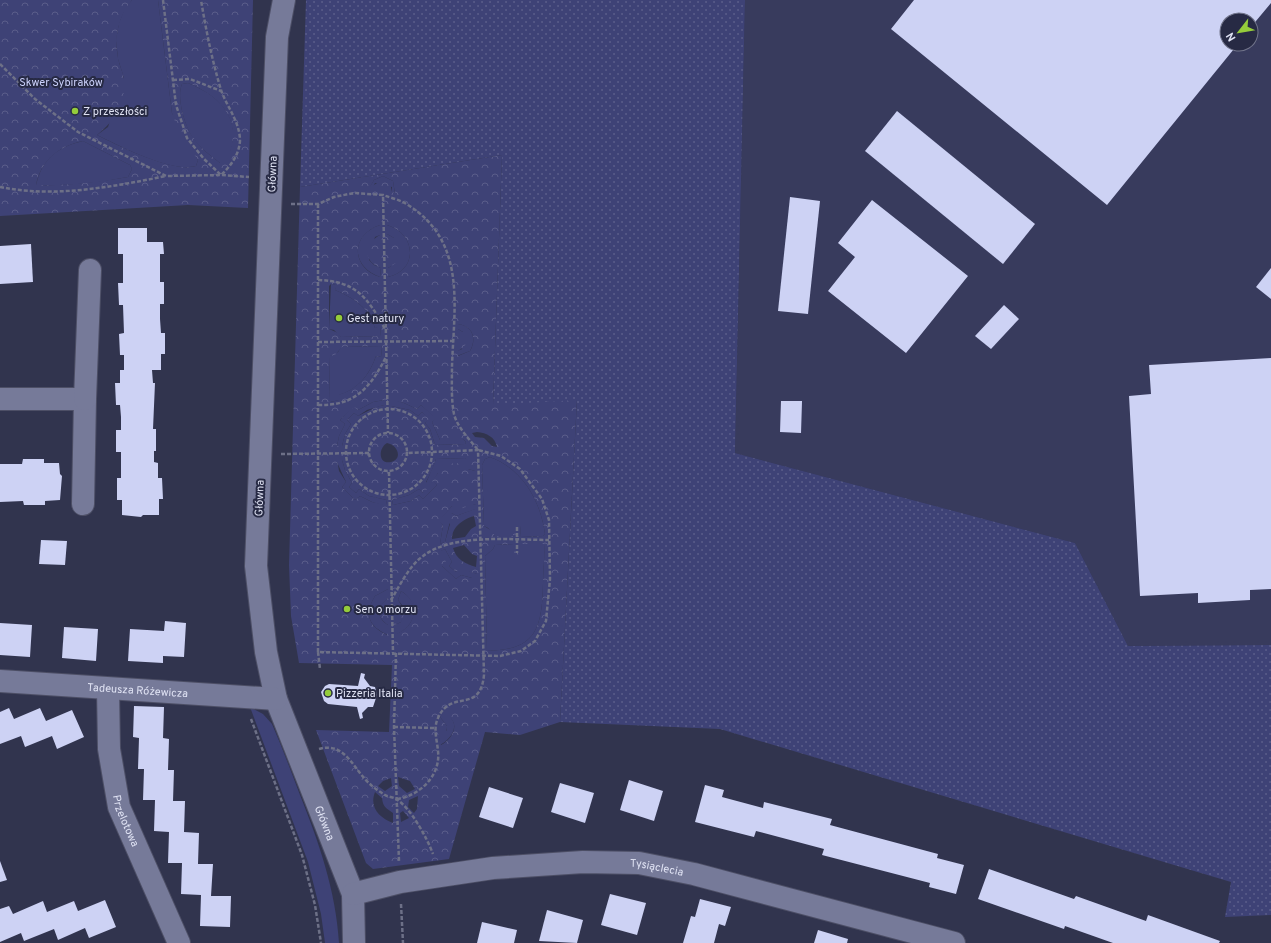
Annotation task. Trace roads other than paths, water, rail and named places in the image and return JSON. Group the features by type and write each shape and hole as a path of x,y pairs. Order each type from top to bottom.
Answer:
{"street":[{"name":"Główna","path":"274,0 277,37 273,180 256,566 266,652 276,700 353,894 354,943"},
{"name":"Główna","path":"277,37 284,0"},
{"path":"83,504 90,270"},
{"path":"0,399 85,399"},
{"name":"Tadeusza Różewicza","path":"0,681 276,700"},
{"name":"Przelotowa","path":"108,689 110,749 119,807 179,943"},
{"name":"Tysiąclecia","path":"353,894 400,882 500,867 583,862 639,863 694,874 954,943"}],"place":[{"name":"Z przeszłości","path":"75,111"},
{"name":"Gest natury","path":"339,318"},
{"name":"Sen o morzu","path":"347,609"},
{"name":"Pizzeria Italia","path":"328,693"}],"park label":[{"name":"Skwer Sybiraków","path":"61,82"}]}
